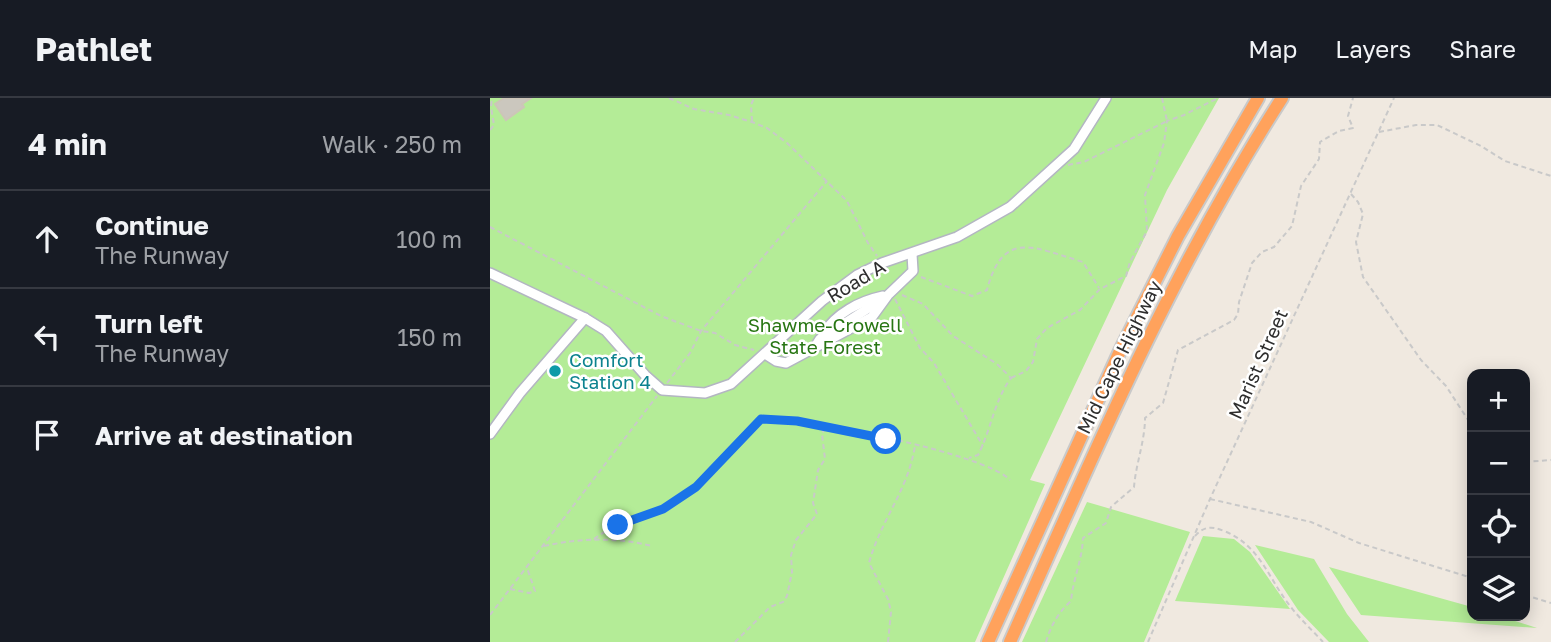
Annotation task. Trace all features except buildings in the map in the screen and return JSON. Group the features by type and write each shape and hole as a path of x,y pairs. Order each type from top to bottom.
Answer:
{"highway":[{"name":"Mid Cape Highway","path":"988,642 1120,351 1178,236 1258,98"},
{"name":"Mid Cape Highway","path":"1010,642 1088,466 1178,279 1282,98"}],"lane":[{"name":"Road A","path":"490,273 585,318 606,331 662,390 705,393 731,384 822,301 857,275 882,263 957,237 1010,207 1074,149 1105,98"},
{"path":"765,354 776,361 786,363 872,317 911,274 914,263 912,254"},
{"path":"812,351 820,339 891,293"},
{"path":"490,434 520,393 585,318"}],"path":[{"path":"490,130 494,125 492,98"},
{"path":"669,98 694,109 752,122 767,128 788,143 847,201 868,243 882,263"},
{"path":"752,122 751,105 754,98"},
{"path":"968,458 978,454 983,446 1002,390 1011,378 1026,372 1033,362 1037,339 1047,328 1080,310 1100,289 1126,276 1130,262 1147,231 1145,195 1164,143 1167,121 1164,98"},
{"path":"1054,168 1084,162 1218,98"},
{"path":"1046,642 1049,629 1060,611 1071,601 1073,580 1082,558 1083,538 1105,523 1111,507 1134,487 1146,418 1163,403 1178,351 1234,320 1252,263 1262,252 1274,247 1292,226 1301,186 1319,159 1320,142 1339,131 1353,128 1348,116 1353,98"},
{"name":"Marist Street","path":"1148,642 1210,499 1394,98"},
{"path":"1378,133 1416,125 1437,125 1505,161 1551,176"},
{"path":"1350,194 1358,202 1363,214 1356,242 1363,277 1401,333 1446,386 1467,418"},
{"path":"490,227 661,316 701,331 715,333 735,345 765,354"},
{"path":"911,274 972,296 987,290 991,271 1005,252 1020,246 1083,262 1100,289"},
{"path":"891,293 923,304 953,336 997,364 1011,378"},
{"path":"891,293 920,348 934,363 983,446"},
{"path":"594,539 618,525 674,503 696,487 761,419 785,419 915,445 968,458 988,466 1010,480"},
{"path":"735,642 769,607 783,602 787,596 792,572 791,555 796,540 817,514 813,503 818,470 825,458 822,434 825,426"},
{"path":"888,642 891,612 888,599 869,563 878,534 905,486 915,445"},
{"path":"1530,462 1551,460"},
{"path":"1210,499 1311,522 1359,544 1467,576"},
{"path":"1192,541 1201,530 1208,527 1240,538 1257,554 1290,606 1323,642"},
{"path":"543,546 573,539 618,540 652,546"},
{"path":"509,589 529,593 535,591 527,568"},
{"path":"1530,597 1551,603"}],"green space":[{"name":"Shawme-Crowell State Forest","path":"490,98 1219,98 1167,190 1030,480 1045,484 975,642 490,642"},
{"path":"1087,502 1190,532 1144,642 1022,642"},
{"path":"1203,536 1234,539 1250,552 1290,609 1175,601"},
{"path":"1255,545 1314,559 1347,614 1369,642 1329,642 1298,610"},
{"path":"1329,567 1467,606 1467,621 1515,621 1537,628 1361,615"}],"place":[{"name":"Comfort Station 4","path":"555,371"}],"route":[{"path":"618,525 663,509 696,487 761,419 817,424 886,439"}]}
